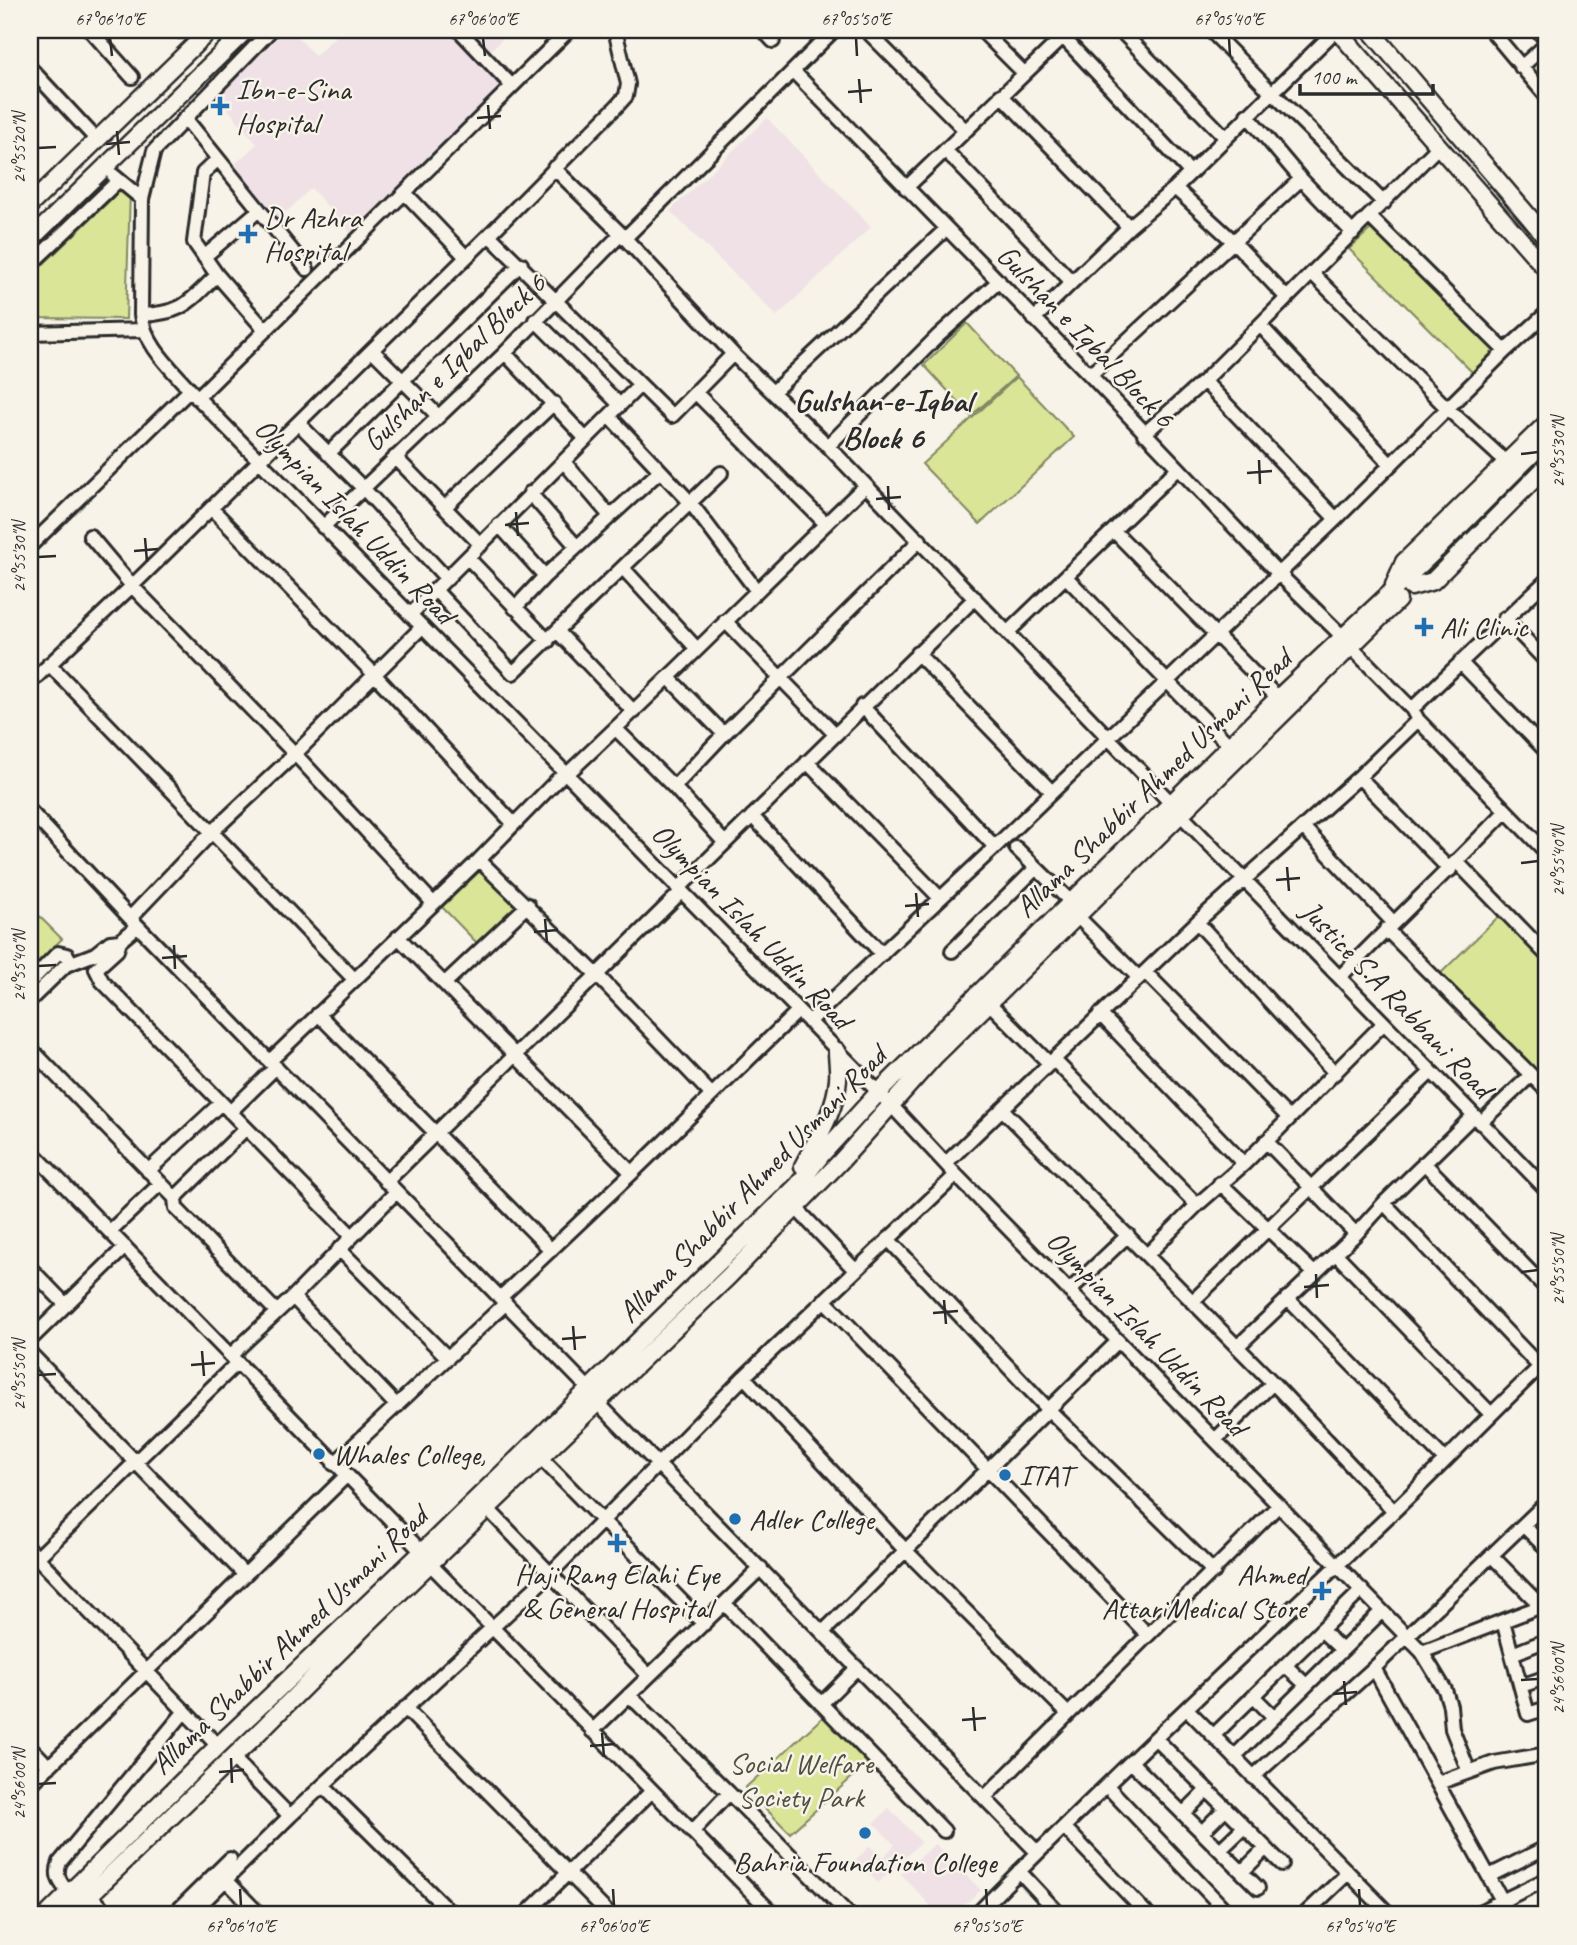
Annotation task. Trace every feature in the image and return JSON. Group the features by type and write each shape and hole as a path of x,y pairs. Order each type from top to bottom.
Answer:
{"main road":[{"path":"30,205 210,30"},
{"path":"30,240 246,30"},
{"path":"1337,30 1547,270"},
{"path":"1370,30 1547,238"},
{"path":"1390,594 1404,562 1547,423"},
{"path":"1440,553 1547,439"},
{"path":"1440,553 1547,454"},
{"path":"1412,587 1433,581 1547,466"},
{"name":"Allama Shabbir Ahmed Usmani Road","path":"47,1915 218,1746 426,1558 487,1508 540,1457 593,1395 796,1208 935,1056 1078,918 1230,746 1278,698 1412,587 1440,553"},
{"name":"Allama Shabbir Ahmed Usmani Road","path":"69,1915 233,1758 426,1558 593,1395 798,1185 822,1154 878,1093 1071,902 1176,808 1347,642 1390,594 1440,553"},
{"path":"798,1185 803,1165 821,1132 835,1097 838,1079 837,1051"}],"street":[{"path":"90,30 132,77"},
{"path":"30,334 144,330 141,315 142,199 154,151 271,30"},
{"path":"459,30 512,86"},
{"path":"30,546 265,330 569,30"},
{"path":"30,682 298,423 626,96 628,85 615,30"},
{"path":"763,30 774,41"},
{"name":"Gulshan e Iqbal Block 6","path":"323,527 505,353 555,300 834,30"},
{"path":"866,30 965,130"},
{"path":"981,30 1024,73"},
{"path":"1120,30 1226,138"},
{"path":"1210,30 1384,203"},
{"path":"1034,319 1129,227 1175,188 1271,91 1337,30"},
{"path":"1491,30 1547,97"},
{"path":"1521,67 1547,43 1537,30"},
{"path":"906,188 1066,33 1190,172"},
{"path":"30,68 97,140"},
{"name":"Gulshan e Iqbal Block 6","path":"793,71 1090,375 1547,853"},
{"path":"1001,94 1129,227"},
{"path":"1247,115 1301,179 1353,233"},
{"path":"185,118 307,269"},
{"path":"1144,434 1204,381 1439,146"},
{"path":"944,150 1072,282"},
{"path":"218,159 203,173 195,246 265,330"},
{"path":"104,168 142,199"},
{"path":"554,168 623,236 733,354 774,391 920,540 1176,808"},
{"path":"1090,375 1301,179"},
{"path":"30,265 118,180"},
{"path":"1175,188 1233,241 1286,297"},
{"path":"405,193 466,257"},
{"path":"204,257 258,211"},
{"path":"1370,217 1504,351"},
{"path":"774,391 946,229"},
{"path":"489,235 672,416 733,354"},
{"path":"328,454 521,264"},
{"path":"1312,273 1506,463"},
{"path":"141,315 164,314 183,308 217,275"},
{"path":"828,446 937,337 999,281"},
{"path":"809,1022 1336,519 1504,351 1547,313"},
{"path":"535,320 620,405"},
{"path":"1260,325 1390,464"},
{"name":"Olympian Islah Uddin Road","path":"144,330 151,343 193,394 891,1105 1422,1652 1445,1690 1452,1729 1469,1772"},
{"path":"372,350 438,416"},
{"path":"505,353 586,439"},
{"path":"1204,381 1336,519"},
{"path":"410,615 640,385"},
{"path":"696,393 826,524"},
{"path":"445,507 554,403"},
{"path":"610,417 690,502 757,591"},
{"path":"298,423 363,488 447,579"},
{"path":"395,457 481,545"},
{"path":"564,462 610,516"},
{"path":"1008,632 1177,469"},
{"path":"515,608 545,576 660,471"},
{"path":"436,591 513,673 721,473"},
{"path":"148,1171 226,1107 273,1064 318,1014 479,860 513,823 670,679 725,621 865,486"},
{"path":"530,494 577,547"},
{"path":"211,508 374,674 513,823"},
{"path":"499,525 545,576"},
{"path":"1114,531 1278,698"},
{"path":"90,536 132,586 295,754 433,903"},
{"path":"674,787 920,540"},
{"path":"468,558 515,608 552,636 634,712"},
{"path":"623,568 697,649"},
{"path":"1066,577 1230,746"},
{"path":"946,1163 1197,922 1359,777 1460,662 1547,580"},
{"path":"387,1182 597,975 724,842 975,598"},
{"path":"1505,618 1547,662"},
{"path":"725,621 835,734"},
{"path":"352,1236 246,1129 96,969 117,950 120,941 134,922 212,832 295,754 422,627"},
{"path":"917,653 1051,791"},
{"path":"1460,662 1547,752"},
{"path":"49,664 354,979"},
{"path":"670,679 724,734"},
{"path":"862,706 995,846"},
{"path":"616,729 724,842"},
{"path":"807,762 940,898"},
{"path":"1359,777 1547,954"},
{"name":"Justice S.A Rabbani Road","path":"1176,808 1547,1190"},
{"path":"30,811 134,922 1038,1852"},
{"path":"1340,977 1454,866 1505,812"},
{"path":"752,816 883,954"},
{"path":"1303,827 1390,926 1547,1091"},
{"path":"1016,848 1071,902"},
{"path":"479,860 528,905 712,1095"},
{"path":"952,951 1036,868"},
{"path":"445,983 528,905"},
{"path":"1078,918 1142,975 1289,1118"},
{"path":"1197,922 1335,1073"},
{"path":"398,937 632,1173"},
{"path":"30,1000 71,962 95,954 110,942 120,941"},
{"path":"30,982 58,953 67,955 71,962"},
{"path":"989,1003 1197,1205"},
{"path":"334,1464 448,1357 551,1250 798,1011"},
{"path":"318,1014 551,1250"},
{"path":"1100,1014 1244,1164"},
{"path":"1147,1255 1220,1183 1244,1164 1384,1023"},
{"path":"30,1048 175,1198 176,1208 275,1311"},
{"path":"1192,1302 1431,1072"},
{"path":"1237,1346 1356,1234 1424,1163 1531,1075"},
{"path":"1002,1109 1237,1346 1394,1511"},
{"path":"175,1198 246,1129"},
{"path":"1266,1141 1356,1234"},
{"path":"30,1150 592,1731 774,1915"},
{"path":"1424,1163 1547,1289"},
{"path":"190,1915 289,1816 551,1573 744,1377 956,1174"},
{"path":"1220,1183 1313,1272"},
{"path":"110,1231 160,1184"},
{"path":"218,1746 34,1555 135,1464 234,1359 275,1311 293,1297 396,1192"},
{"path":"976,1915 1063,1827 1336,1563 1394,1511 1543,1364 1384,1203"},
{"path":"796,1208 855,1270"},
{"path":"1069,1291 1128,1235"},
{"path":"888,1239 1048,1409 1213,1572"},
{"path":"30,1340 125,1247"},
{"path":"339,1249 448,1357"},
{"path":"1335,1253 1490,1414"},
{"path":"30,1268 66,1305"},
{"path":"293,1297 397,1406"},
{"path":"1287,1298 1445,1460"},
{"path":"824,1300 1148,1635"},
{"path":"822,1632 1118,1341"},
{"path":"30,1353 245,1575"},
{"path":"744,1377 905,1550 1068,1714"},
{"path":"1215,1440 1273,1383"},
{"path":"540,1457 704,1624"},
{"path":"30,1785 346,1476"},
{"path":"1254,1777 1408,1637 1547,1502"},
{"path":"984,1798 1279,1505"},
{"path":"487,1508 649,1676"},
{"path":"1523,1525 1547,1549"},
{"path":"1422,1652 1544,1605 1492,1556"},
{"path":"592,1731 761,1568"},
{"path":"1213,1735 1362,1590"},
{"path":"725,1604 944,1831"},
{"path":"1234,1757 1382,1611"},
{"path":"1503,1621 1528,1713 1547,1708"},
{"path":"1321,1630 1342,1650"},
{"path":"1512,1654 1547,1640"},
{"path":"1285,1665 1306,1685"},
{"path":"821,1704 858,1668"},
{"path":"1374,1668 1510,1915"},
{"path":"1521,1686 1547,1677"},
{"path":"629,1695 849,1915"},
{"path":"1253,1696 1274,1717"},
{"path":"405,1708 610,1915"},
{"path":"1186,1709 1390,1915"},
{"path":"70,1895 58,1880 60,1862 185,1712"},
{"path":"1156,1739 1282,1864"},
{"path":"30,1747 49,1767"},
{"path":"1438,1783 1494,1763 1547,1754"},
{"path":"233,1758 289,1816"},
{"path":"1131,1762 1258,1888"},
{"path":"323,1786 453,1915"},
{"path":"1107,1786 1225,1910 1220,1915"},
{"path":"1183,1814 1207,1790"},
{"path":"525,1915 652,1791"},
{"path":"692,1832 729,1793"},
{"path":"1202,1832 1226,1808"},
{"path":"1063,1827 1148,1915"},
{"path":"1220,1850 1244,1827"},
{"path":"1489,1875 1547,1847"},
{"path":"1242,1872 1266,1849"},
{"path":"173,1915 230,1859"},
{"path":"1019,1871 1060,1915"},
{"path":"1304,1915 1348,1873"},
{"path":"226,1880 260,1915"},
{"path":"1474,1915 1547,1880"},
{"path":"90,1895 109,1915"}],"shaded area":[{"path":"286,30 291,30 315,56 342,30 451,30 503,84 352,234 311,188 276,222 231,168 257,144 217,96"},
{"path":"471,30 511,30 491,50"},
{"path":"767,118 871,227 777,316 670,211"},
{"path":"889,1808 921,1842 878,1883 856,1860 870,1846 882,1858 895,1845 874,1823"},
{"path":"935,1844 981,1890 953,1915 939,1915 901,1874"}],"green space":[{"path":"1547,44 1547,97 1521,67"},
{"path":"125,186 130,191 126,319 30,318 30,277"},
{"path":"1374,226 1498,348 1472,372 1349,249"},
{"path":"967,323 1016,376 971,416 924,365"},
{"path":"1017,377 1074,437 980,524 922,464"},
{"path":"480,871 517,908 479,945 442,907"},
{"path":"30,907 62,939 30,969"},
{"path":"1500,915 1547,962 1547,1086 1439,975"},
{"name":"Social Welfare Society Park","path":"824,1716 868,1763 790,1833 745,1788"}],"place":[{"name":"Ibn-e-Sina Hospital","path":"220,106"},
{"name":"Dr Azhra Hospital","path":"248,234"},
{"name":"Ali Clinic","path":"1424,627"},
{"name":"Whales College,","path":"319,1454"},
{"name":"ITAT","path":"1005,1475"},
{"name":"Adler College","path":"735,1519"},
{"name":"Haji Rang Elahi Eye & General Hospital","path":"617,1543"},
{"name":"Ahmed AttariMedical Store","path":"1322,1591"},
{"name":"Bahria Foundation College","path":"865,1833"}],"district":[{"name":"Gulshan-e-Iqbal Block 6","path":"883,418"}]}
